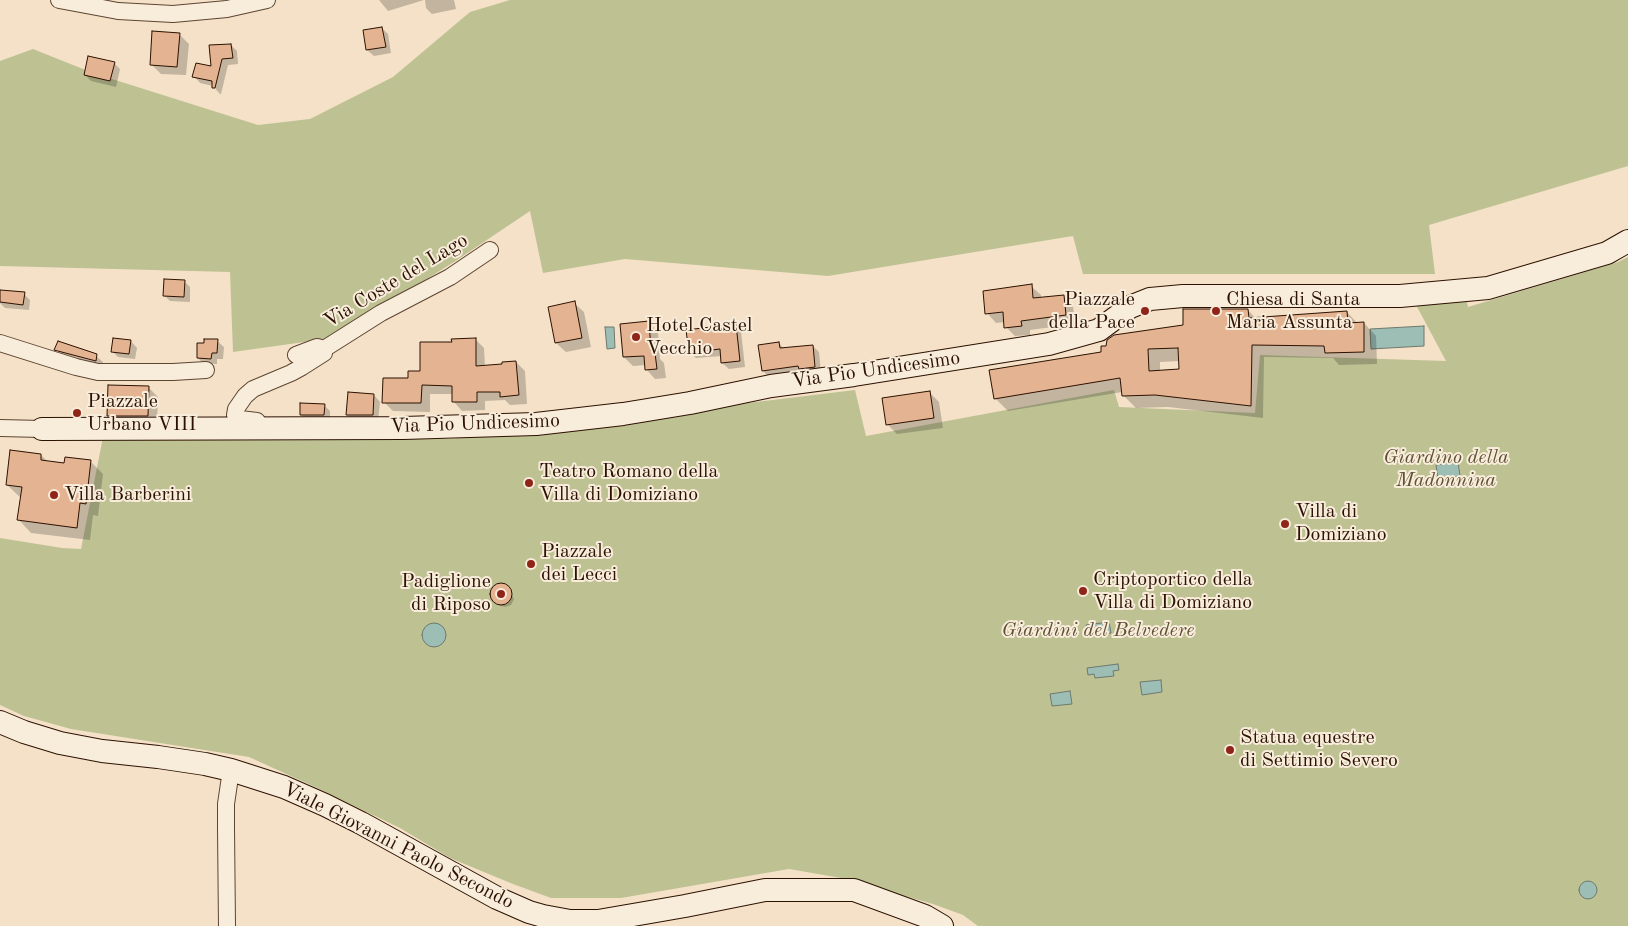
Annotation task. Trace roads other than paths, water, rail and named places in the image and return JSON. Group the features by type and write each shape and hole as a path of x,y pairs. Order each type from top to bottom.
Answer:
{"street":[{"path":"59,0 118,11 173,14 227,9 267,0"},
{"name":"Via Pio Undicesimo","path":"42,429 403,428 526,425 623,414 690,403 771,386 854,375 1049,344 1099,330 1130,307 1150,299 1183,296 1400,296 1488,288 1607,254 1628,241"},
{"name":"Via Coste del Lago","path":"273,428 260,421 237,417 235,412 239,404 253,389 291,373 324,353 324,349 381,313 450,277 490,250"},
{"path":"0,343 76,368 98,372 181,372 206,370"},
{"name":"Via Coste del Lago","path":"296,355 317,347 324,349"},
{"path":"0,428 42,429"},
{"name":"Viale Giovanni Paolo Secondo","path":"0,722 24,732 68,745 123,754 179,760 231,770 284,788 318,802 430,860 497,898 523,910 544,916 570,921 598,921 765,890 854,890 925,916 942,926"},
{"path":"227,926 226,828 227,797 231,770"}],"water":[{"path":"1424,326 1424,346 1371,349 1370,329"},
{"path":"605,327 614,327 615,348 607,349"},
{"path":"1458,462 1460,476 1438,479 1436,465"},
{"path":"1109,622 1111,633 1087,636 1086,625"},
{"path":"434,623 439,624 445,630 445,640 439,646 434,647 429,646 423,640 422,635 423,630 429,624"},
{"path":"1118,664 1119,670 1113,671 1114,676 1095,678 1094,674 1088,675 1087,668"},
{"path":"1161,680 1162,692 1142,695 1140,682"},
{"path":"1070,691 1072,704 1052,706 1050,694"},
{"path":"1588,881 1594,884 1597,890 1594,896 1588,899 1582,896 1579,890 1582,884"}],"place":[{"name":"Piazzale della Pace","path":"1145,311"},
{"name":"Chiesa di Santa Maria Assunta","path":"1216,311"},
{"name":"Hotel Castel Vecchio","path":"636,337"},
{"name":"Piazzale Urbano VIII","path":"77,413"},
{"name":"Teatro Romano della Villa di Domiziano","path":"529,483"},
{"name":"Villa Barberini","path":"54,495"},
{"name":"Villa di Domiziano","path":"1285,524"},
{"name":"Piazzale dei Lecci","path":"531,564"},
{"name":"Criptoportico della Villa di Domiziano","path":"1083,591"},
{"name":"Padiglione di Riposo","path":"501,594"},
{"name":"Statua equestre di Settimio Severo","path":"1230,750"}],"park label":[{"name":"Giardino della Madonnina","path":"1446,470"},
{"name":"Giardini del Belvedere","path":"1098,631"}]}
